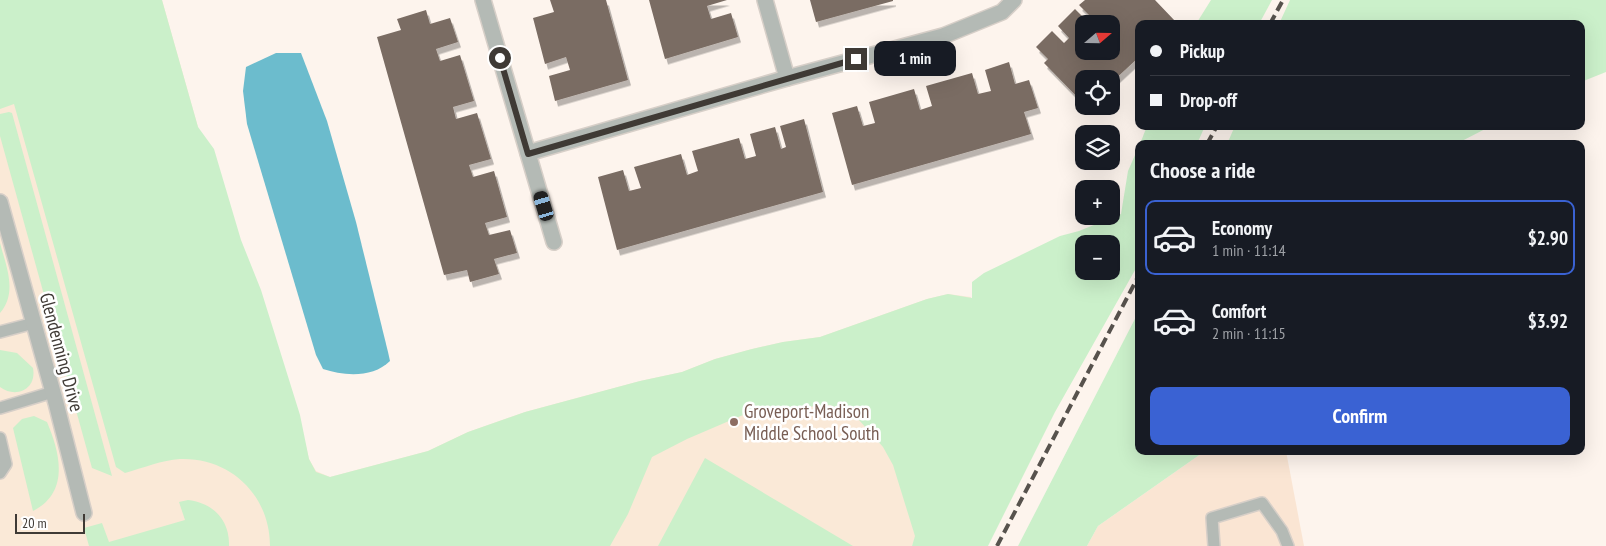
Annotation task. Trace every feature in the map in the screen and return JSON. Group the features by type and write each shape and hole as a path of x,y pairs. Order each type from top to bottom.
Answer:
{"street":[{"path":"483,0 554,242"},
{"path":"765,0 786,78"},
{"path":"528,154 786,78 943,36 1002,12 1014,0"},
{"name":"Glendenning Drive","path":"0,202 53,392 84,513"}],"lane":[{"path":"0,332 34,323"},
{"path":"0,408 53,392"},
{"path":"0,438 6,464 0,473"},
{"path":"1214,546 1212,518 1262,503 1282,531 1288,546"}],"shaded area":[{"path":"0,0 162,0 198,127 304,438 309,459 316,471 330,477 428,451 468,432 525,412 640,381 682,372 715,359 752,349 783,342 820,337 927,299 948,294 971,297 922,519 912,546 0,546"},
{"path":"1199,455 1287,455 1304,546 1087,546 1098,526"}],"green space":[{"path":"0,0 162,0 198,127 214,149 241,240 261,290 300,415 309,459 316,472 330,477 428,451 468,432 525,412 640,381 682,372 715,359 752,349 783,342 820,337 927,299 948,294 972,298 972,282 984,273 1060,236 1094,225 1120,225 1120,214 1128,171 1135,155 1135,270 1055,412 988,546 912,546 915,536 893,465 883,447 859,420 842,409 829,405 750,412 687,439 652,457 628,514 610,546 270,546 268,528 263,511 255,496 231,472 199,460 180,459 125,473 116,467 14,104 0,109"},
{"path":"1211,0 1272,0 1261,20 1198,20"},
{"path":"1290,0 1606,0 1606,72 1585,80 1585,20 1281,20"},
{"path":"12,113 112,476 92,468 0,136 0,114"},
{"path":"1145,130 1203,130 1199,140 1142,140"},
{"path":"1233,130 1483,130 1464,140 1229,140"},
{"path":"0,243 9,279 9,288 5,305 0,313"},
{"path":"1135,319 1135,455 1199,455 1098,526 1087,546 1018,546"},
{"path":"0,350 17,353 33,368 32,382 24,390 12,392 0,387"},
{"path":"34,416 47,422 56,446 59,471 53,493 45,503 33,511 13,428 22,419"},
{"path":"705,458 853,546 658,546"},
{"path":"188,500 205,505 218,514 227,528 229,546 89,546 84,528 102,523 109,542 185,520 179,502"}],"water":[{"path":"276,53 301,53 327,121 356,222 390,361 383,367 367,373 349,374 323,369 316,355 247,124 243,91 246,67"}],"building":[{"path":"550,0 606,0 628,80 555,101 549,76 570,70 566,57 545,64 533,18 554,12"},
{"path":"649,0 727,0 707,6 711,19 731,13 738,37 665,59"},
{"path":"810,0 893,0 893,1 816,22"},
{"path":"1085,0 1155,0 1174,20 1135,20 1135,61 1120,75 1120,70 1075,70 1075,95 1044,63 1048,59 1036,47 1052,31 1064,43 1069,38 1058,26 1075,9 1081,15 1075,15 1075,60 1120,60 1120,15 1089,15 1079,5"},
{"path":"426,10 430,24 450,18 458,42 436,49 440,61 460,55 474,101 453,107 456,119 477,113 491,159 469,165 473,177 494,171 507,217 485,223 489,235 510,230 517,253 494,259 499,274 470,282 467,270 444,275 377,37 401,30 397,19"},
{"path":"1009,62 1015,84 1029,80 1038,108 1024,112 1031,134 852,185 832,113 857,106 863,126 875,123 869,102 914,89 920,110 932,106 926,86 972,73 978,94 991,91 985,70"},
{"path":"804,119 823,192 617,250 598,177 623,170 629,191 641,188 634,167 681,154 687,175 698,171 692,151 739,138 745,159 756,156 750,134 775,127 781,149 786,147 780,126"}],"railway":[{"path":"1272,20 1283,0"},
{"path":"1209,140 1215,130"},
{"path":"997,546 1135,283"}],"place":[{"name":"Groveport-Madison Middle School South","path":"734,422"}],"route":[{"path":"500,58 528,154 856,59"}]}
